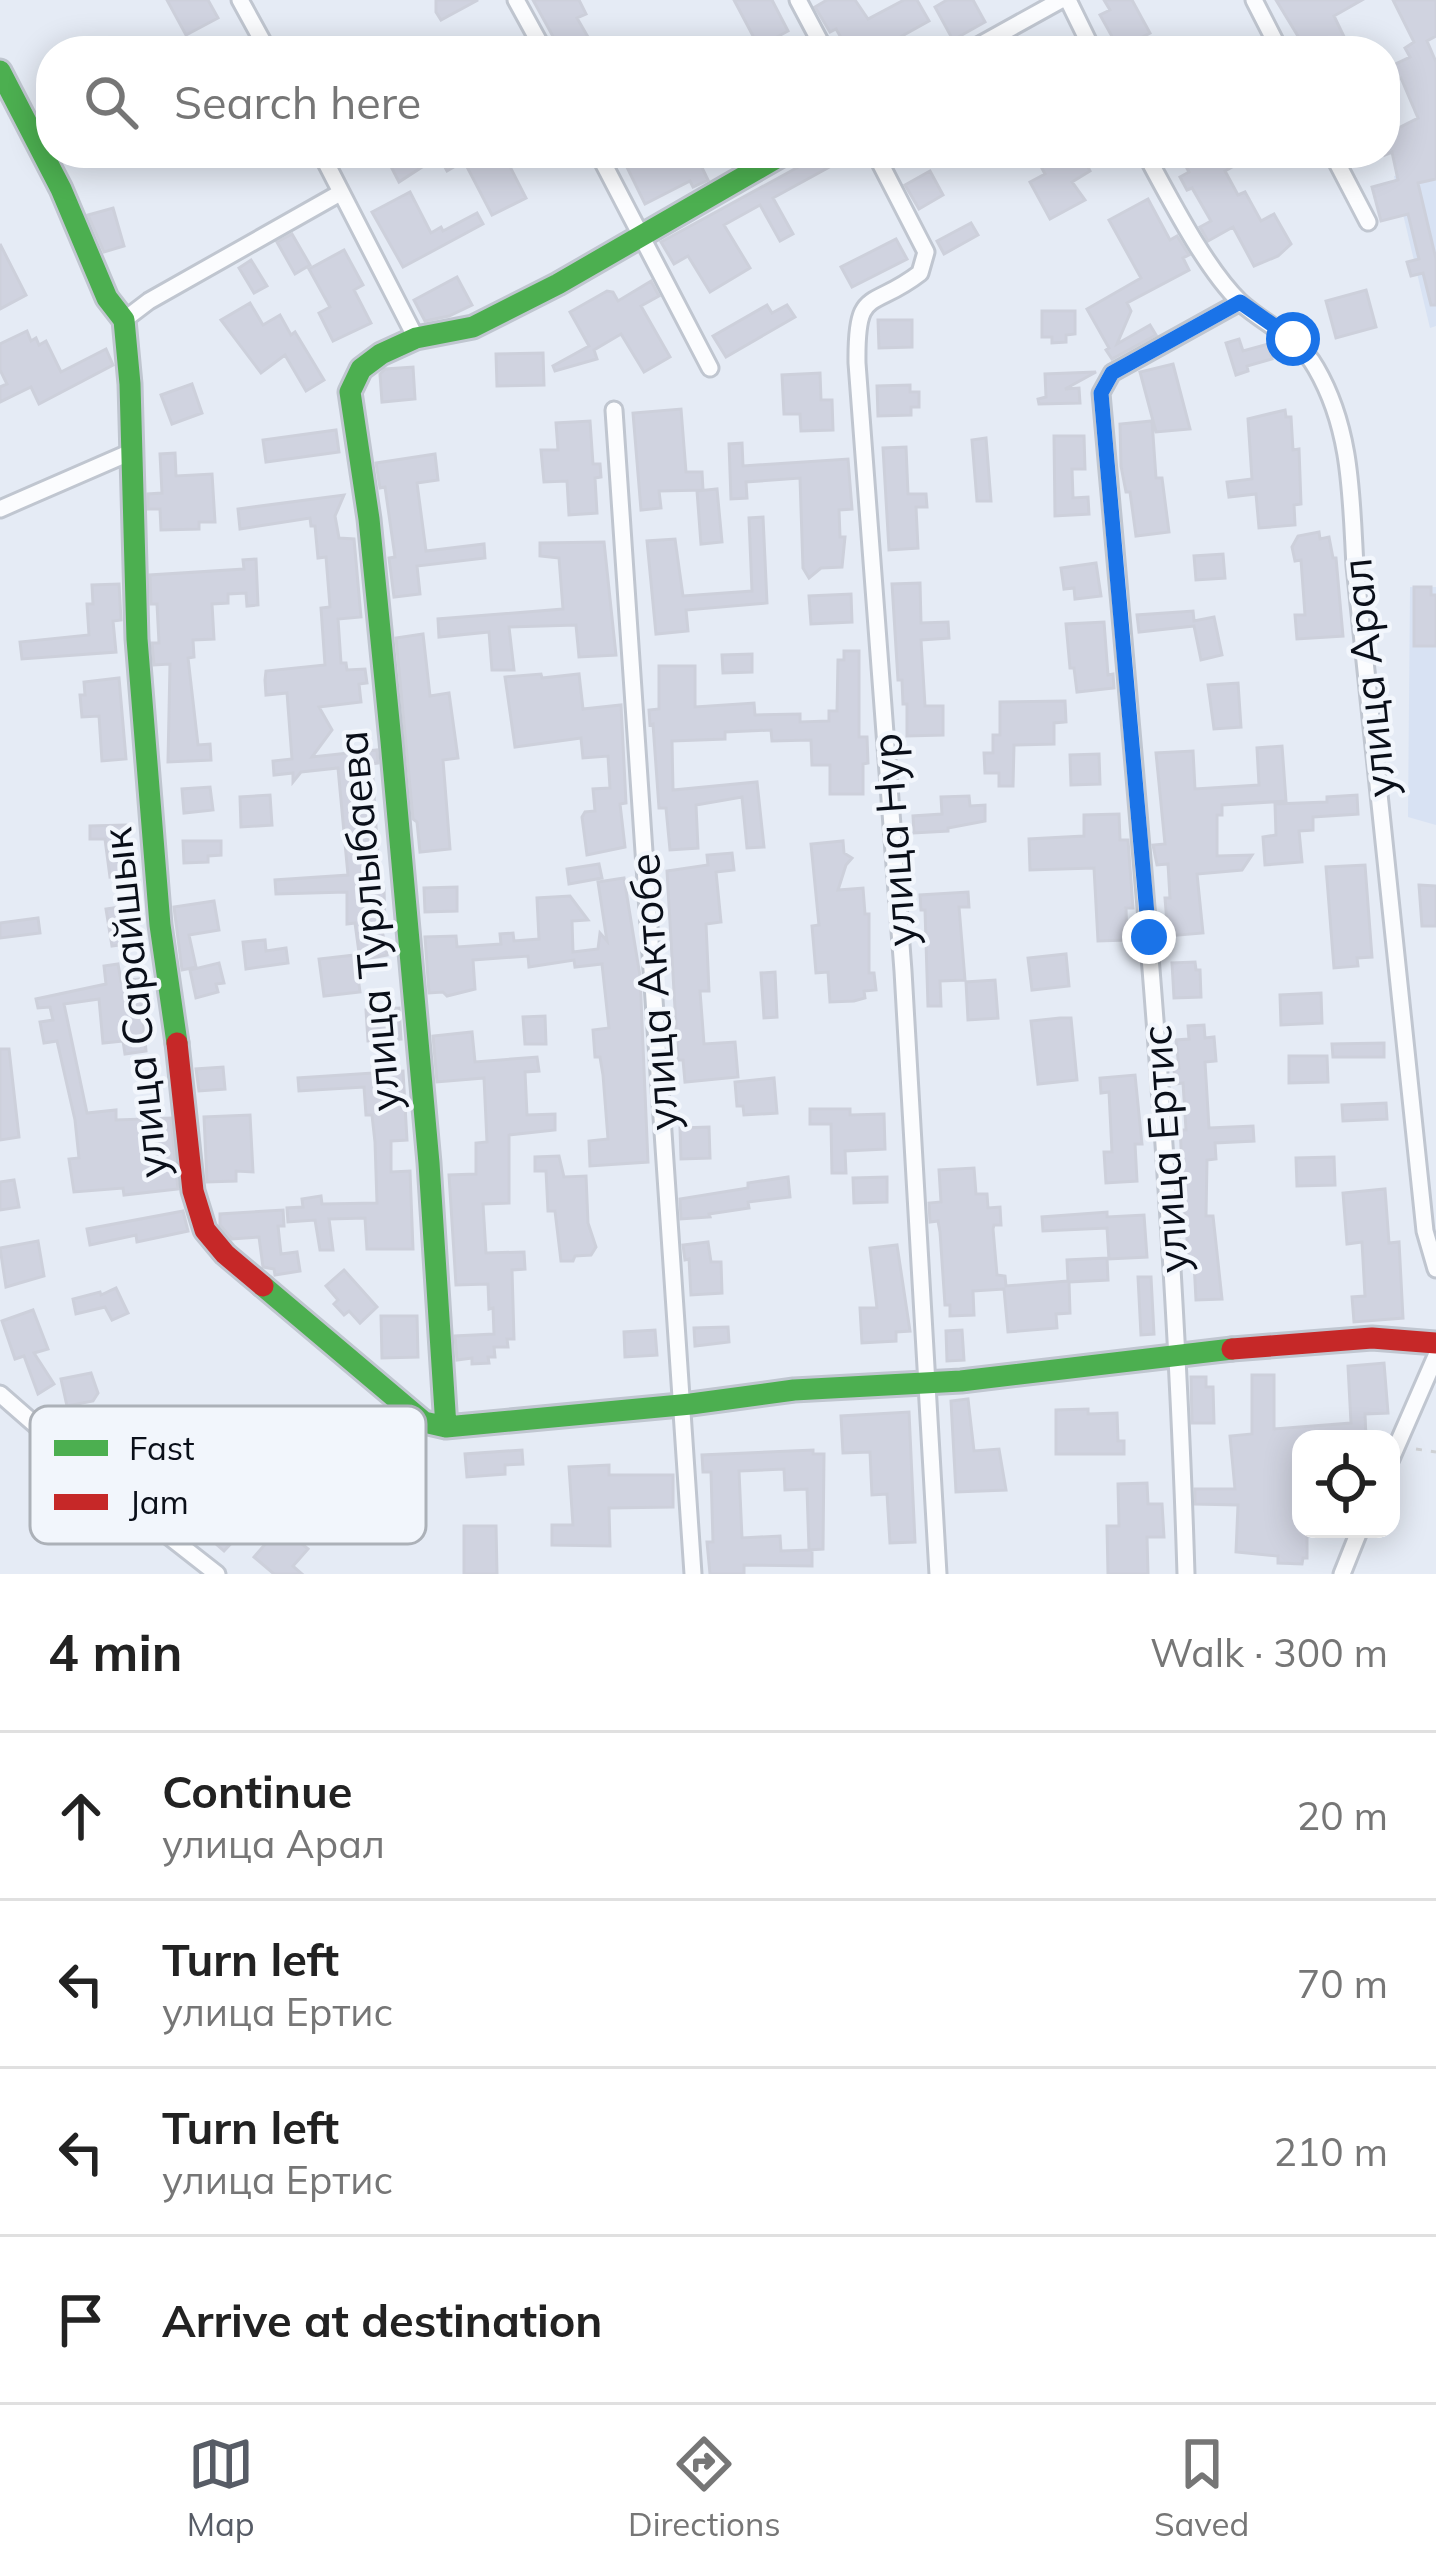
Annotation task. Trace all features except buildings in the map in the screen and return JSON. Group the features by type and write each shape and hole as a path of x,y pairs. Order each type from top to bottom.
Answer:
{"street":[{"path":"240,0 260,36"},
{"path":"516,0 536,36"},
{"path":"798,0 817,36"},
{"path":"997,36 1065,0 1085,36"},
{"path":"1254,0 1272,36"},
{"path":"0,71 36,141"},
{"path":"50,168 107,298 124,320 149,301 340,193"},
{"path":"328,168 416,338 473,327 558,284 758,168"},
{"path":"606,168 710,368"},
{"name":"улица Нур","path":"883,168 926,252 920,273 879,294 864,308 856,330 938,1574"},
{"name":"улица Арал","path":"1154,168 1240,302 1293,339 1307,355 1342,428 1425,1232 1436,1269"},
{"path":"1340,168 1368,222"},
{"name":"улица Ертис","path":"1186,1574 1179,1354 1140,805 1101,393 1112,373 1240,302"},
{"name":"улица Сарайшык","path":"124,320 137,640 160,925 194,1191 212,1242 405,1406"},
{"name":"улица Турлыбаева","path":"416,338 361,369 350,392 369,519 408,925 446,1427"},
{"name":"улица Актобе","path":"614,410 693,1574"},
{"path":"0,509 131,452"},
{"path":"446,1427 794,1390 929,1383 1325,1340 1436,1343"},
{"path":"1400,1438 1436,1356"},
{"path":"0,1394 30,1420"},
{"name":"улица Сарайшык","path":"426,1422 446,1427"},
{"path":"1342,1574 1356,1538"},
{"path":"179,1544 217,1574"}],"path":[{"path":"1400,1452 1436,1452"}],"shaded area":[{"path":"1436,165 1436,326 1430,328 1394,176"},
{"path":"1410,587 1436,587 1436,825 1408,817"}],"traffic: fast":[{"path":"0,71 36,141"},
{"path":"50,168 107,298 124,320 137,639 160,925 177,1043"},
{"path":"446,1427 429,1163 391,741 369,519 350,392 361,369 381,354 416,338 473,327 558,284 759,168"},
{"path":"263,1286 405,1406"},
{"path":"426,1422 446,1427 794,1390 961,1381 1232,1349"}],"traffic: jam":[{"path":"177,1043 193,1191 205,1230 263,1286"},
{"path":"1232,1349 1372,1338 1436,1343"}],"route":[{"path":"1149,937 1101,393 1112,373 1240,302 1293,339"}]}
